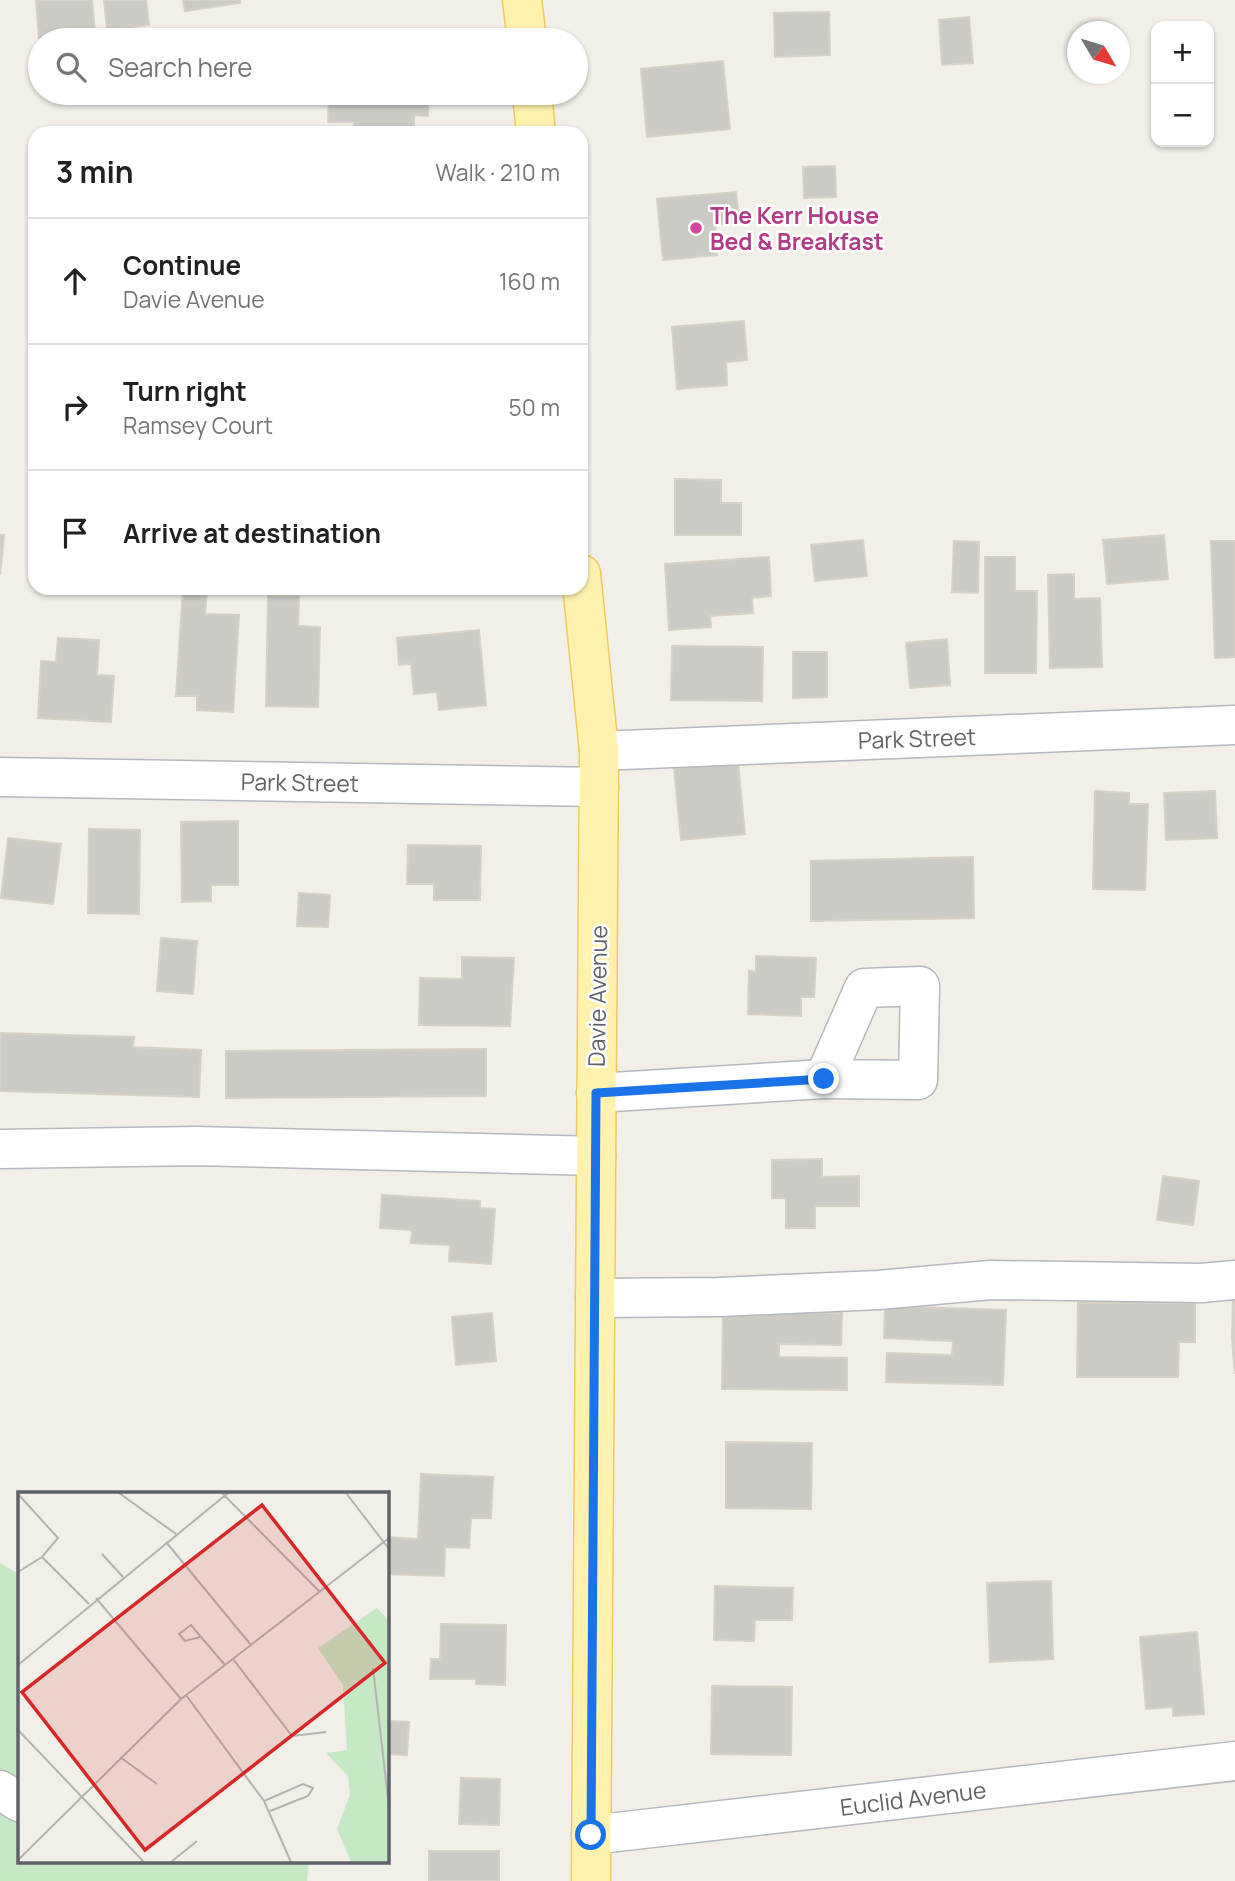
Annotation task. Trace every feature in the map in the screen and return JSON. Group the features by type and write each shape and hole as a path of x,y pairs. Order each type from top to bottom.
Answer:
{"main road":[{"path":"522,0 526,28"},
{"path":"533,105 535,126"},
{"name":"Davie Avenue","path":"583,595 599,769 591,1881"}],"street":[{"name":"Park Street","path":"0,777 599,769 1235,725"},
{"path":"596,1093 824,1079"},
{"path":"0,1149 196,1146 596,1156"},
{"path":"595,1298 719,1297 865,1291 990,1280 1200,1283 1235,1280"},
{"name":"Euclid Avenue","path":"591,1835 1235,1761"},
{"path":"0,1790 18,1801"}],"green space":[{"path":"0,1563 18,1573 18,1864 309,1864 307,1881 0,1881"}],"building":[{"path":"36,0 92,0 95,28 38,28"},
{"path":"104,0 146,0 149,25 107,28"},
{"path":"183,0 240,0 240,3 185,11"},
{"path":"829,12 830,55 775,57 774,13"},
{"path":"969,17 973,63 942,65 939,20"},
{"path":"723,61 730,129 647,137 641,69"},
{"path":"329,105 428,105 428,116 414,115 414,126 354,126 354,122 328,122"},
{"path":"835,166 836,197 804,198 803,167"},
{"path":"736,192 739,222 715,224 717,255 663,260 657,199"},
{"path":"744,321 747,360 726,362 727,385 677,389 672,327"},
{"path":"675,479 721,480 721,503 741,503 741,535 675,535"},
{"path":"0,535 4,535 0,575"},
{"path":"1164,535 1168,579 1107,584 1103,540"},
{"path":"863,540 867,576 815,581 811,545"},
{"path":"954,541 979,542 978,593 952,592"},
{"path":"1211,541 1235,541 1235,657 1215,658"},
{"path":"769,557 771,596 752,598 753,613 710,616 711,627 669,630 665,564"},
{"path":"985,557 1015,557 1015,591 1037,591 1036,673 985,673"},
{"path":"1074,574 1074,599 1100,598 1102,667 1050,668 1048,575"},
{"path":"183,595 207,595 205,614 239,615 233,712 197,710 197,696 176,696"},
{"path":"268,596 299,596 298,626 320,627 318,707 266,706"},
{"path":"479,630 486,705 439,710 437,692 414,694 411,664 399,665 397,638"},
{"path":"58,638 99,640 97,675 114,676 111,722 38,718 41,661 56,662"},
{"path":"947,639 950,685 910,688 906,643"},
{"path":"672,646 763,647 762,701 671,700"},
{"path":"793,652 827,652 827,697 793,698"},
{"path":"738,762 745,834 681,840 674,768"},
{"path":"1095,791 1129,793 1129,804 1148,804 1145,890 1093,889"},
{"path":"1215,791 1217,838 1166,840 1164,793"},
{"path":"238,821 238,885 211,885 211,901 182,902 181,822"},
{"path":"89,829 140,830 139,914 88,913"},
{"path":"8,838 61,844 53,904 1,898"},
{"path":"408,845 481,846 480,900 434,900 434,884 407,884"},
{"path":"973,857 974,918 811,921 811,861"},
{"path":"299,893 330,895 328,927 297,926"},
{"path":"161,938 197,941 193,994 157,991"},
{"path":"756,956 816,958 814,997 801,997 801,1016 748,1014 749,971 756,972"},
{"path":"462,957 514,958 510,1026 419,1025 420,978 462,979"},
{"path":"0,1033 134,1037 133,1047 201,1050 199,1097 0,1091"},
{"path":"486,1049 486,1096 226,1098 226,1051"},
{"path":"822,1159 822,1177 859,1176 859,1206 815,1206 815,1228 786,1228 786,1198 772,1198 772,1160"},
{"path":"1163,1176 1199,1181 1193,1225 1157,1220"},
{"path":"382,1195 480,1201 480,1208 495,1209 491,1264 449,1261 450,1245 411,1243 412,1230 380,1228"},
{"path":"1235,1298 1235,1374 1232,1338"},
{"path":"1078,1303 1195,1303 1195,1342 1179,1342 1178,1377 1077,1377"},
{"path":"885,1306 1006,1310 1003,1385 886,1382 887,1353 952,1355 953,1341 884,1338"},
{"path":"723,1312 842,1313 841,1345 779,1344 779,1357 847,1358 847,1390 722,1389"},
{"path":"492,1313 496,1361 456,1365 452,1317"},
{"path":"726,1442 812,1443 811,1509 726,1508"},
{"path":"421,1474 493,1477 491,1518 471,1518 469,1548 445,1547 444,1576 388,1574 388,1537 418,1539"},
{"path":"1051,1581 1053,1659 990,1662 987,1583"},
{"path":"715,1586 793,1588 792,1620 755,1620 754,1641 714,1640"},
{"path":"441,1624 506,1625 505,1685 476,1684 476,1679 430,1679 431,1659 440,1659"},
{"path":"1197,1632 1204,1714 1173,1716 1173,1707 1146,1709 1140,1637"},
{"path":"712,1686 792,1687 791,1755 711,1754"},
{"path":"388,1721 409,1722 407,1755 388,1754"},
{"path":"461,1778 500,1779 499,1825 459,1824"},
{"path":"429,1851 499,1851 499,1881 429,1881"}],"place":[{"name":"The Kerr House Bed & Breakfast","path":"696,228"}],"route":[{"path":"591,1835 596,1093 824,1079"}]}
